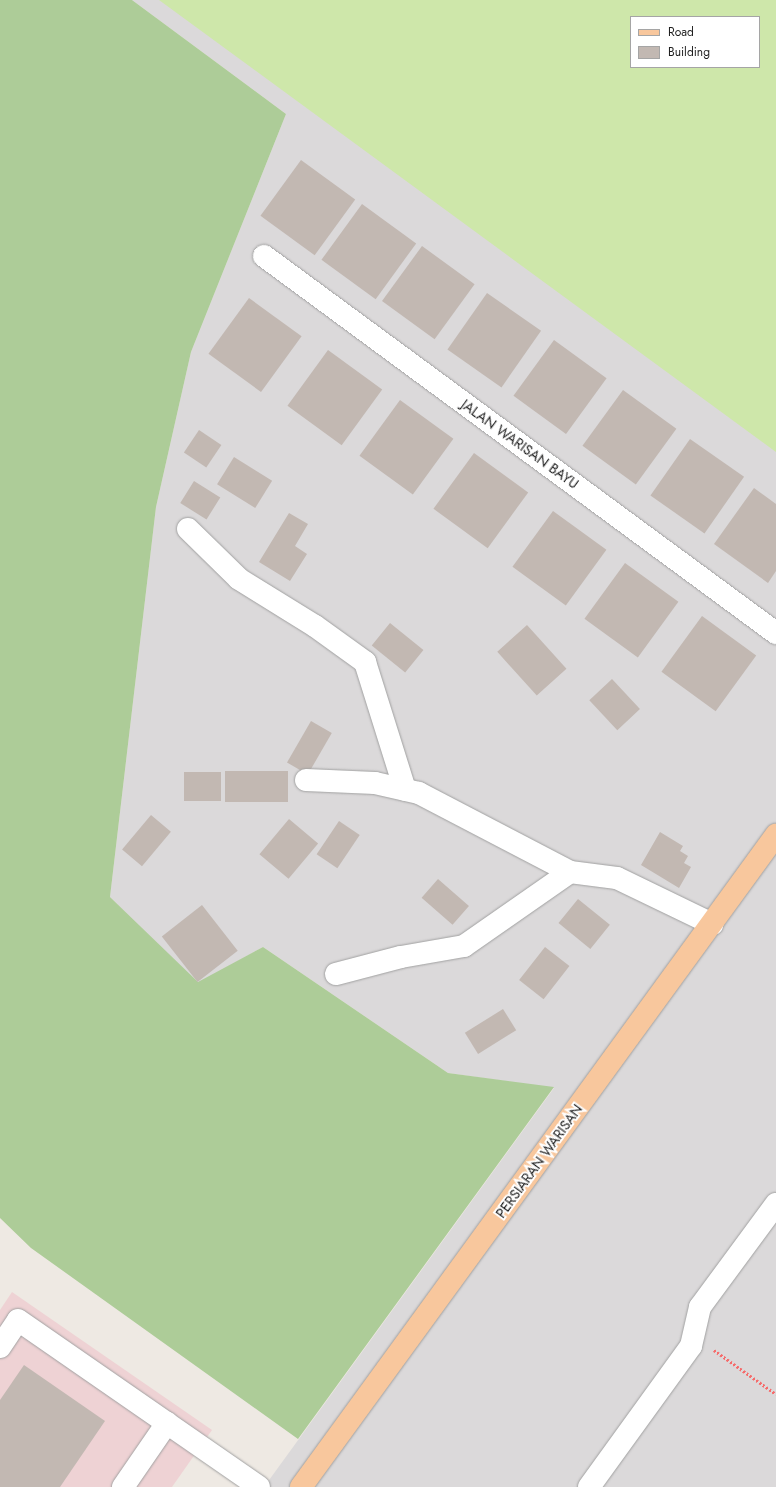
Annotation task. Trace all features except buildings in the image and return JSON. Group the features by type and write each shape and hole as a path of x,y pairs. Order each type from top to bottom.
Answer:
{"main road":[{"name":"PERSIARAN WARISAN","path":"301,1487 776,835"}],"street":[{"name":"JALAN WARISAN BAYU","path":"264,256 776,633"},
{"path":"188,529 239,579 315,626 365,662 406,790"},
{"path":"306,780 375,783 419,793 570,872 616,878 712,924"},
{"path":"336,974 401,957 464,946 570,872"},
{"path":"589,1487 691,1346 700,1307 776,1204"},
{"path":"0,1347 18,1320 259,1487"},
{"path":"123,1487 167,1423"}],"path":[{"path":"693,1336 776,1394"}],"shaded area":[{"path":"132,0 776,0 776,1487 264,1487 554,1088 448,1073 263,947 198,983 110,897 156,507 191,352 286,114"},
{"path":"12,1292 212,1430 172,1487 0,1487 0,1310"}],"green space":[{"path":"0,0 132,0 286,114 191,352 156,507 110,897 198,982 263,947 448,1073 554,1087 298,1439 31,1248 0,1218"},
{"path":"159,0 776,0 776,452"}]}
